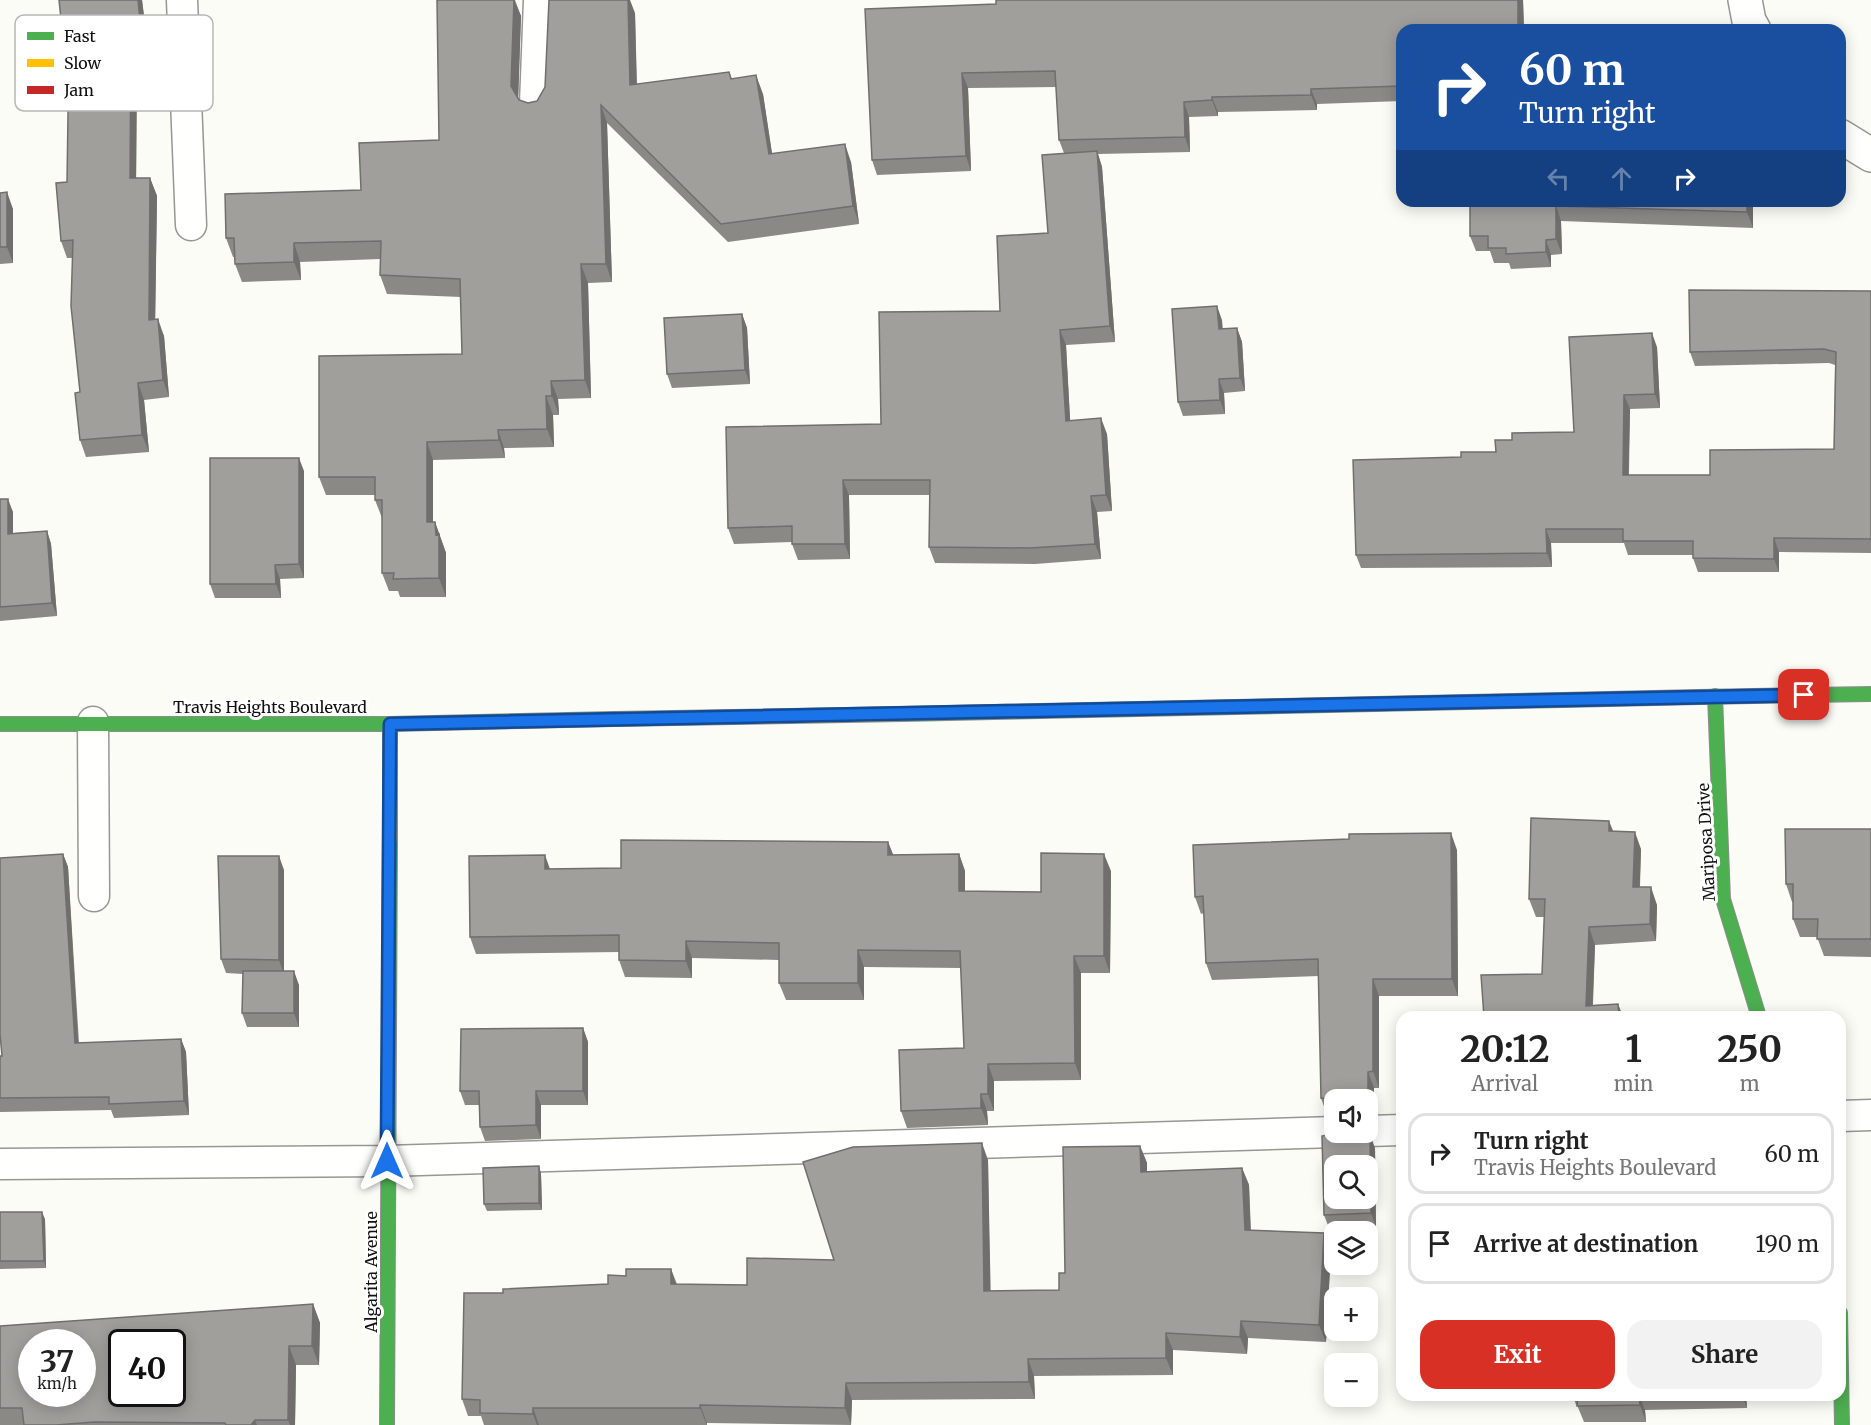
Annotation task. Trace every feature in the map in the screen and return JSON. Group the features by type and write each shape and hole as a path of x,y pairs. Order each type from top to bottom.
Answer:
{"street":[{"path":"1745,0 1752,24"},
{"path":"1846,139 1871,154"},
{"name":"Travis Heights Boulevard","path":"0,724 93,722 390,724 1871,694"},
{"name":"Mariposa Drive","path":"1714,696 1723,899 1757,1011"},
{"name":"Algarita Avenue","path":"387,1425 390,724"},
{"path":"1842,1401 1842,1425"}],"lane":[{"path":"183,0 184,15"},
{"path":"535,104 539,0"},
{"path":"187,111 191,225"},
{"path":"93,722 94,896"},
{"path":"1846,1116 1871,1115"},
{"path":"1378,1131 1396,1130"},
{"path":"0,1164 387,1161 1324,1132"}],"building":[{"path":"59,0 138,0 140,15 61,15"},
{"path":"437,0 514,0 511,86 519,100 528,103 537,101 545,87 549,0 628,0 630,85 729,72 731,79 756,75 769,154 845,144 853,206 721,224 601,105 606,264 581,264 585,380 551,381 552,396 546,396 547,429 498,430 499,440 427,442 427,522 435,522 436,535 439,534 439,578 393,579 394,573 382,573 382,500 375,500 375,477 319,477 319,356 462,354 460,279 380,275 381,241 294,243 294,262 235,264 234,238 226,238 225,194 361,190 359,143 439,140"},
{"path":"996,0 1518,0 1518,24 1396,24 1396,86 1311,89 1311,95 1212,97 1212,100 1184,102 1185,137 1059,140 1055,71 962,73 966,156 872,160 865,9 996,4"},
{"path":"68,111 130,111 130,178 150,178 149,320 158,319 163,380 138,383 142,435 80,440 75,393 80,392 71,306 73,240 61,241 56,183 67,182"},
{"path":"1097,151 1110,326 1060,330 1066,421 1101,418 1106,495 1091,496 1095,544 1030,548 929,547 930,480 843,480 845,544 792,544 792,526 728,528 726,427 881,424 879,312 1000,311 997,236 1048,233 1042,155"},
{"path":"7,192 7,247 0,247 0,193"},
{"path":"1470,207 1556,207 1556,239 1546,240 1546,252 1506,254 1506,248 1488,248 1488,236 1470,236"},
{"path":"1588,207 1747,207 1747,212"},
{"path":"1689,290 1871,291 1871,539 1774,538 1774,559 1693,558 1693,541 1623,541 1623,529 1546,529 1547,553 1356,555 1353,460 1461,457 1461,452 1496,452 1495,440 1512,440 1512,433 1574,432 1569,337 1652,333 1655,394 1624,395 1623,475 1710,475 1710,450 1834,449 1836,352 1824,349 1690,352"},
{"path":"1217,306 1219,329 1237,328 1240,378 1219,379 1220,400 1178,402 1172,309"},
{"path":"742,314 745,370 667,374 664,318"},
{"path":"210,458 299,458 299,564 275,565 276,584 210,584"},
{"path":"0,499 8,499 8,534 47,531 52,603 0,607"},
{"path":"1531,818 1609,821 1609,831 1635,832 1633,887 1651,887 1650,924 1589,927 1586,1006 1618,1004 1619,1011 1484,1011 1481,975 1542,974 1545,899 1529,899"},
{"path":"1785,829 1871,829 1871,939 1817,939 1818,919 1793,919 1793,884 1786,884"},
{"path":"1451,833 1452,979 1373,979 1373,1071 1368,1072 1368,1089 1324,1089 1324,1098 1321,1098 1318,959 1206,963 1203,896 1195,897 1193,845 1349,839 1349,834"},
{"path":"621,840 888,842 888,855 959,854 959,891 1041,892 1041,853 1104,854 1104,956 1074,956 1075,1063 988,1064 988,1094 981,1094 981,1108 901,1111 899,1050 964,1048 960,951 858,950 858,983 779,983 779,943 686,941 686,961 619,960 619,935 470,937 469,856 545,855 545,869 621,868"},
{"path":"63,854 75,1043 181,1039 184,1101 109,1104 109,1097 0,1098 0,1056 2,1056 0,858"},
{"path":"218,856 279,856 279,960 221,959"},
{"path":"243,971 294,971 294,1013 242,1013"},
{"path":"583,1028 583,1091 536,1091 536,1125 480,1127 479,1091 460,1091 461,1029"},
{"path":"1322,1136 1324,1136 1324,1143 1370,1143 1370,1155 1324,1155 1324,1209 1371,1209 1371,1213 1324,1215"},
{"path":"982,1143 984,1291 1059,1290 1059,1273 1065,1273 1063,1147 1140,1146 1141,1172 1242,1168 1245,1230 1324,1233 1319,1325 1241,1321 1240,1337 1166,1333 1166,1358 1028,1359 1029,1382 846,1383 845,1408 700,1405 700,1408 533,1408 533,1414 480,1413 480,1400 462,1399 464,1293 503,1293 503,1289 608,1284 608,1275 626,1276 626,1269 671,1269 671,1284 747,1285 747,1258 834,1260 803,1162 853,1147"},
{"path":"539,1166 539,1203 484,1204 483,1168"},
{"path":"0,1212 42,1212 44,1261 0,1261"},
{"path":"313,1304 312,1346 289,1346 288,1420 255,1420 251,1425 94,1422 24,1425 22,1408 0,1408 0,1326"},
{"path":"1577,1401 1640,1401 1640,1405 1577,1406"}],"traffic: fast":[{"path":"1699,697 1871,694"},
{"path":"1715,696 1723,899 1757,1011"},
{"path":"902,714 1563,700"},
{"path":"0,724 390,724 614,719"},
{"path":"387,1425 390,839"},
{"path":"1842,1401 1842,1425"}],"traffic: slow":[{"path":"614,719 902,714"},
{"path":"390,724 390,839"}],"traffic: jam":[{"path":"1563,700 1699,697"}],"route":[{"path":"387,1161 390,724 1804,695"}]}
